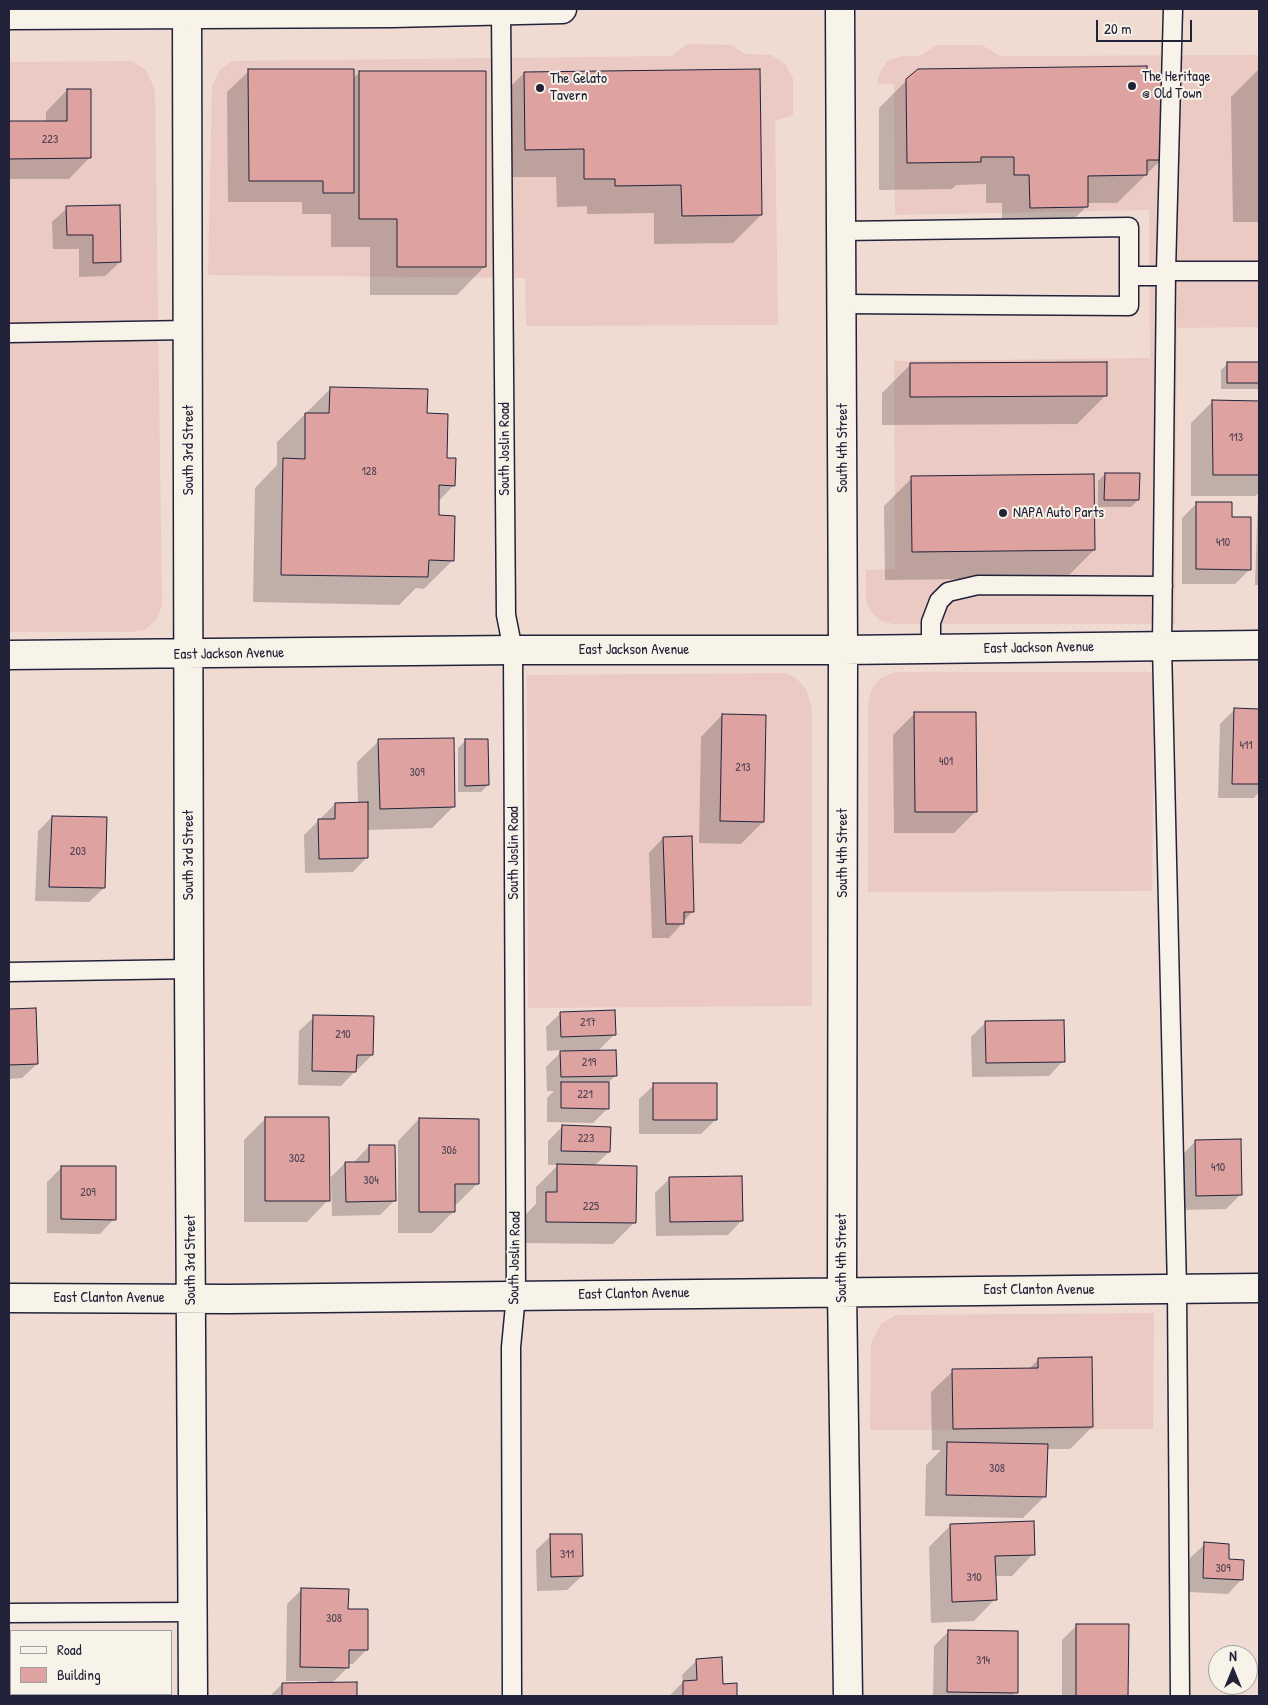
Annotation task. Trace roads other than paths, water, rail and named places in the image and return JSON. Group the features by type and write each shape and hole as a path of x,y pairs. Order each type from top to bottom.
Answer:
{"street":[{"path":"9,15 187,11 501,11 562,9"},
{"name":"South 4th Street","path":"840,9 844,650 842,1292 848,1696"},
{"name":"South 3rd Street","path":"187,11 193,1696"},
{"name":"East Jackson Avenue","path":"9,655 513,650 844,650 1259,645"},
{"name":"East Clanton Avenue","path":"9,1298 1259,1288"}],"lane":[{"path":"1173,9 1166,274 1162,646 1177,1289 1180,1696"},
{"name":"South Joslin Road","path":"501,11 506,615 513,650 516,1295 512,1347 512,1696"},
{"path":"841,231 1129,227 1128,306 842,304"},
{"path":"1129,276 1259,271"},
{"path":"9,333 188,330"},
{"path":"931,649 931,622 939,602 948,592 978,586 1163,586"},
{"path":"9,972 189,970"},
{"path":"9,1613 193,1612"}],"place":[{"name":"The Heritage @ Old Town","path":"1132,86"},
{"name":"The Gelato Tavern","path":"540,88"},
{"name":"NAPA Auto Parts","path":"1003,513"}]}
